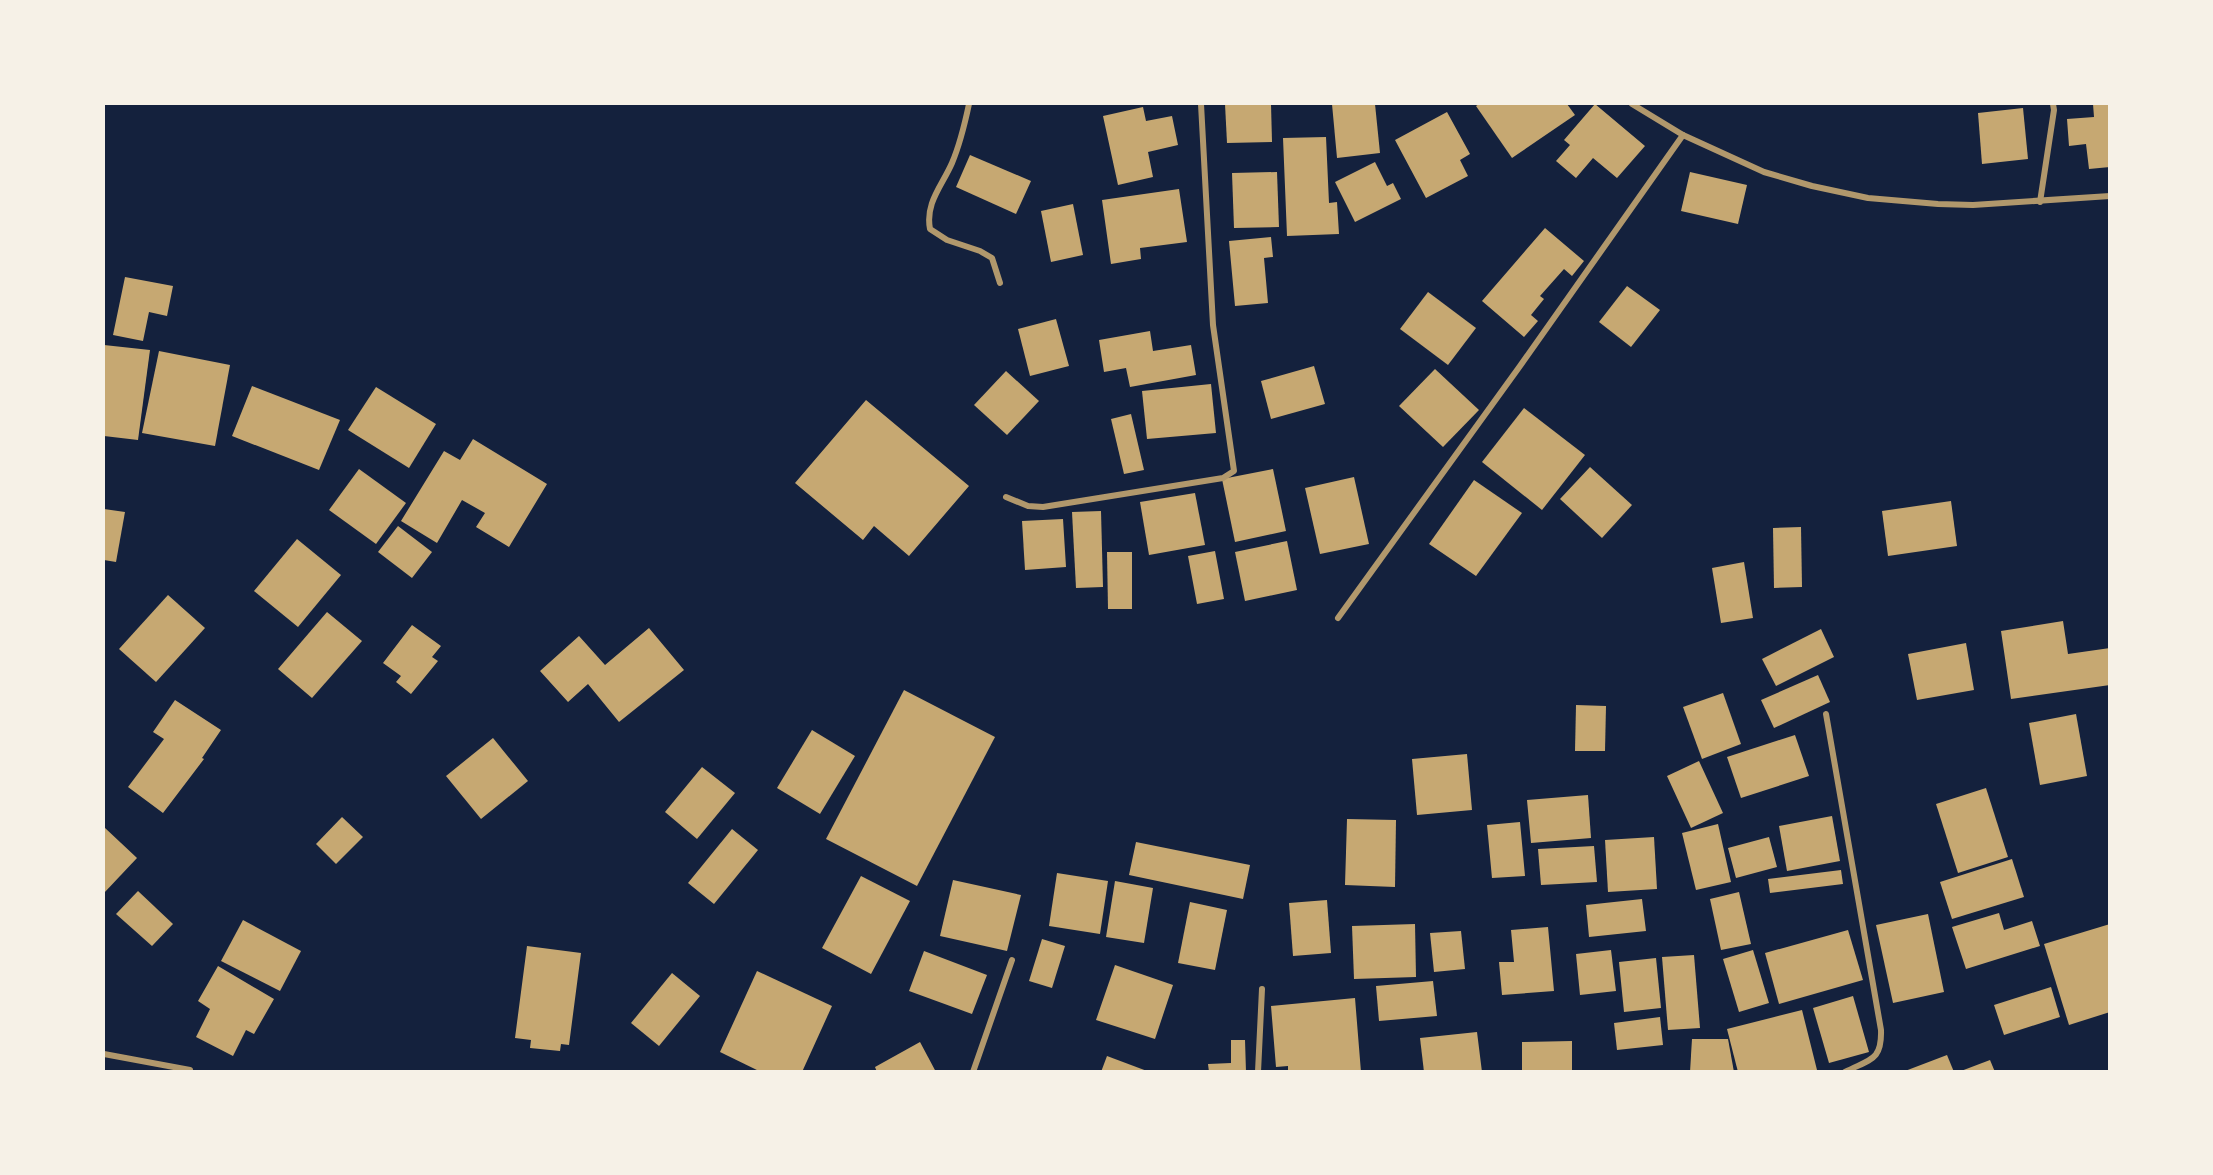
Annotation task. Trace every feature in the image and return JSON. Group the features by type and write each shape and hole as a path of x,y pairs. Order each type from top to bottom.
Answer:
{"street":[{"path":"969,104 952,163 930,205 928,218 930,229 947,240 980,251 992,258 1000,283"},
{"path":"1006,497 1028,506 1043,507 1223,478 1234,471 1213,325 1201,104"},
{"path":"1632,104 1683,135 1764,172 1812,186 1869,198 1973,205 2109,196"},
{"path":"2040,202 2053,104"},
{"path":"1338,618 1527,357 1683,135"},
{"path":"1826,714 1881,1030 1881,1047 1875,1056 1845,1071"},
{"path":"973,1071 1012,960"},
{"path":"1258,1071 1262,989"},
{"path":"104,1054 190,1070"}],"building":[{"path":"1225,104 1271,104 1272,142 1227,143"},
{"path":"1332,104 1375,104 1380,153 1337,158"},
{"path":"1479,104 1567,104 1575,115 1512,158 1476,106"},
{"path":"1595,104 1645,146 1617,178 1593,158 1576,178 1556,161 1570,145 1564,140"},
{"path":"2093,104 2110,104 2110,167 2089,169 2086,144 2069,146 2067,119 2094,117"},
{"path":"1143,107 1146,121 1172,116 1178,145 1148,152 1153,177 1118,185 1103,116"},
{"path":"2023,108 2028,159 1982,164 1978,113"},
{"path":"1447,112 1470,154 1460,160 1468,176 1426,198 1395,140"},
{"path":"1326,137 1329,203 1337,202 1339,234 1287,236 1283,138"},
{"path":"970,155 1031,181 1016,214 956,187"},
{"path":"1375,162 1387,186 1393,183 1401,199 1355,222 1335,182"},
{"path":"1277,172 1279,227 1234,228 1232,173"},
{"path":"1690,172 1747,185 1738,224 1681,211"},
{"path":"1179,189 1187,242 1140,248 1141,259 1111,264 1102,200"},
{"path":"1073,204 1083,255 1051,262 1041,211"},
{"path":"1545,228 1584,261 1572,276 1564,269 1540,296 1544,299 1531,315 1538,321 1524,337 1482,301"},
{"path":"1271,237 1273,257 1264,258 1268,303 1235,306 1229,241"},
{"path":"125,277 173,286 167,316 149,312 143,341 113,335"},
{"path":"1627,286 1660,310 1631,347 1599,322"},
{"path":"1428,292 1476,328 1448,365 1400,329"},
{"path":"1056,319 1069,366 1030,376 1018,329"},
{"path":"1150,331 1153,351 1191,345 1196,375 1130,387 1126,368 1104,372 1099,340"},
{"path":"104,345 150,350 138,440 104,436"},
{"path":"159,351 230,365 215,446 142,433"},
{"path":"1314,366 1325,404 1271,419 1261,381"},
{"path":"1435,369 1479,410 1443,447 1399,406"},
{"path":"1006,371 1039,401 1007,435 974,405"},
{"path":"1211,384 1216,433 1147,439 1142,391"},
{"path":"252,386 340,420 319,470 232,436"},
{"path":"376,387 436,424 409,468 348,430"},
{"path":"866,400 969,486 909,556 874,526 863,540 795,483"},
{"path":"1524,408 1585,455 1542,510 1482,462"},
{"path":"1131,414 1144,470 1124,474 1111,419"},
{"path":"473,439 547,484 509,547 476,527 485,513 462,500 437,543 401,521 444,451 460,460"},
{"path":"1590,467 1632,505 1602,538 1560,499"},
{"path":"359,469 406,503 376,544 329,510"},
{"path":"1273,469 1286,531 1235,542 1222,479"},
{"path":"1354,477 1369,544 1320,554 1305,488"},
{"path":"1474,480 1522,513 1476,576 1429,544"},
{"path":"1195,493 1205,545 1149,555 1140,502"},
{"path":"1951,501 1957,546 1888,556 1882,511"},
{"path":"104,509 125,512 116,562 104,560"},
{"path":"1101,511 1103,587 1076,588 1072,512"},
{"path":"1063,519 1066,567 1025,570 1022,521"},
{"path":"398,526 432,552 412,578 378,552"},
{"path":"1801,527 1802,587 1774,588 1773,528"},
{"path":"297,539 341,575 298,627 254,591"},
{"path":"1287,541 1297,590 1245,601 1235,552"},
{"path":"1215,551 1224,599 1197,604 1188,556"},
{"path":"1107,552 1132,552 1132,609 1108,609"},
{"path":"1744,562 1753,618 1721,623 1712,568"},
{"path":"168,595 205,628 156,682 119,649"},
{"path":"327,612 362,641 312,698 278,669"},
{"path":"2063,621 2068,654 2110,648 2110,685 2011,699 2001,631"},
{"path":"412,625 441,646 432,657 438,661 411,694 396,682 401,676 383,663"},
{"path":"649,628 684,670 619,722 588,684 568,702 540,671 579,636 605,665"},
{"path":"1821,629 1834,657 1776,686 1762,659"},
{"path":"1966,643 1974,690 1917,700 1908,654"},
{"path":"1818,675 1830,702 1774,728 1761,700"},
{"path":"904,690 995,737 917,886 826,839"},
{"path":"1723,693 1741,744 1702,759 1683,707"},
{"path":"175,700 221,730 202,758 204,759 163,813 128,787 164,739 153,732"},
{"path":"1576,705 1606,706 1605,751 1575,751"},
{"path":"2076,714 2087,776 2040,785 2029,723"},
{"path":"812,730 855,756 820,814 777,788"},
{"path":"1795,735 1809,776 1741,798 1727,757"},
{"path":"493,738 528,781 481,819 446,776"},
{"path":"1467,754 1472,810 1417,815 1412,759"},
{"path":"1699,761 1723,813 1691,828 1667,776"},
{"path":"702,767 735,793 697,839 665,812"},
{"path":"1986,788 2008,857 1958,873 1936,804"},
{"path":"1588,795 1591,838 1531,843 1527,800"},
{"path":"1832,816 1840,861 1787,871 1779,826"},
{"path":"342,817 363,837 336,864 316,844"},
{"path":"1347,819 1396,820 1395,887 1345,885"},
{"path":"1520,822 1525,876 1492,878 1487,825"},
{"path":"1718,824 1731,882 1696,890 1682,833"},
{"path":"104,827 137,858 104,893"},
{"path":"732,829 758,850 714,904 688,883"},
{"path":"1654,837 1657,889 1608,892 1605,840"},
{"path":"1769,837 1777,867 1736,878 1728,848"},
{"path":"1136,842 1250,865 1243,899 1129,875"},
{"path":"1594,846 1597,882 1541,885 1538,849"},
{"path":"2012,859 2024,897 1952,919 1940,882"},
{"path":"1841,870 1843,884 1770,893 1768,879"},
{"path":"1057,873 1108,881 1100,934 1049,926"},
{"path":"861,876 910,901 871,974 822,948"},
{"path":"953,880 1021,895 1007,951 940,936"},
{"path":"1115,881 1153,888 1144,943 1106,937"},
{"path":"138,891 173,924 152,946 116,914"},
{"path":"1739,892 1751,944 1721,950 1710,899"},
{"path":"1642,899 1646,931 1589,937 1586,905"},
{"path":"1327,900 1331,953 1293,956 1289,903"},
{"path":"1190,902 1227,910 1215,970 1178,963"},
{"path":"1999,913 2004,930 2032,921 2040,946 1966,969 1952,927"},
{"path":"1928,914 1944,992 1893,1003 1876,925"},
{"path":"243,920 301,951 280,991 221,961"},
{"path":"1415,924 1416,977 1354,979 1352,926"},
{"path":"2110,924 2110,1012 2069,1025 2044,944"},
{"path":"1548,927 1554,991 1502,995 1499,962 1514,962 1511,930"},
{"path":"1848,930 1863,980 1779,1004 1765,953"},
{"path":"1461,931 1465,969 1434,972 1430,933"},
{"path":"1042,939 1065,946 1052,988 1029,981"},
{"path":"527,946 581,953 569,1045 561,1044 560,1051 530,1048 531,1040 515,1038"},
{"path":"1611,950 1616,991 1580,995 1576,954"},
{"path":"1753,950 1769,1003 1739,1012 1723,959"},
{"path":"924,951 987,975 972,1014 909,991"},
{"path":"1694,955 1700,1028 1668,1030 1662,957"},
{"path":"1656,958 1661,1008 1624,1012 1619,962"},
{"path":"1115,965 1173,985 1155,1039 1096,1020"},
{"path":"218,966 274,999 254,1034 246,1030 233,1056 196,1037 210,1009 198,1001"},
{"path":"757,971 832,1006 802,1072 761,1072 720,1052"},
{"path":"672,973 700,996 659,1046 631,1023"},
{"path":"1433,981 1437,1016 1379,1021 1376,986"},
{"path":"2051,987 2060,1017 2004,1035 1994,1005"},
{"path":"1853,996 1869,1052 1829,1063 1813,1008"},
{"path":"1355,998 1361,1072 1288,1072 1288,1066 1276,1067 1271,1006"},
{"path":"1802,1010 1817,1070 1738,1072 1727,1029"},
{"path":"1660,1017 1663,1045 1617,1050 1614,1023"},
{"path":"1477,1032 1482,1072 1424,1072 1420,1038"},
{"path":"1692,1039 1728,1039 1734,1072 1690,1072"},
{"path":"1231,1040 1245,1040 1246,1072 1209,1072 1208,1064 1231,1063"},
{"path":"1572,1041 1572,1072 1522,1072 1522,1042"},
{"path":"920,1042 936,1072 877,1072 875,1067"},
{"path":"1947,1055 1954,1072 1905,1072 1905,1071"},
{"path":"1107,1056 1147,1071 1147,1072 1101,1072"},
{"path":"1990,1060 1995,1072 1961,1071"}]}
